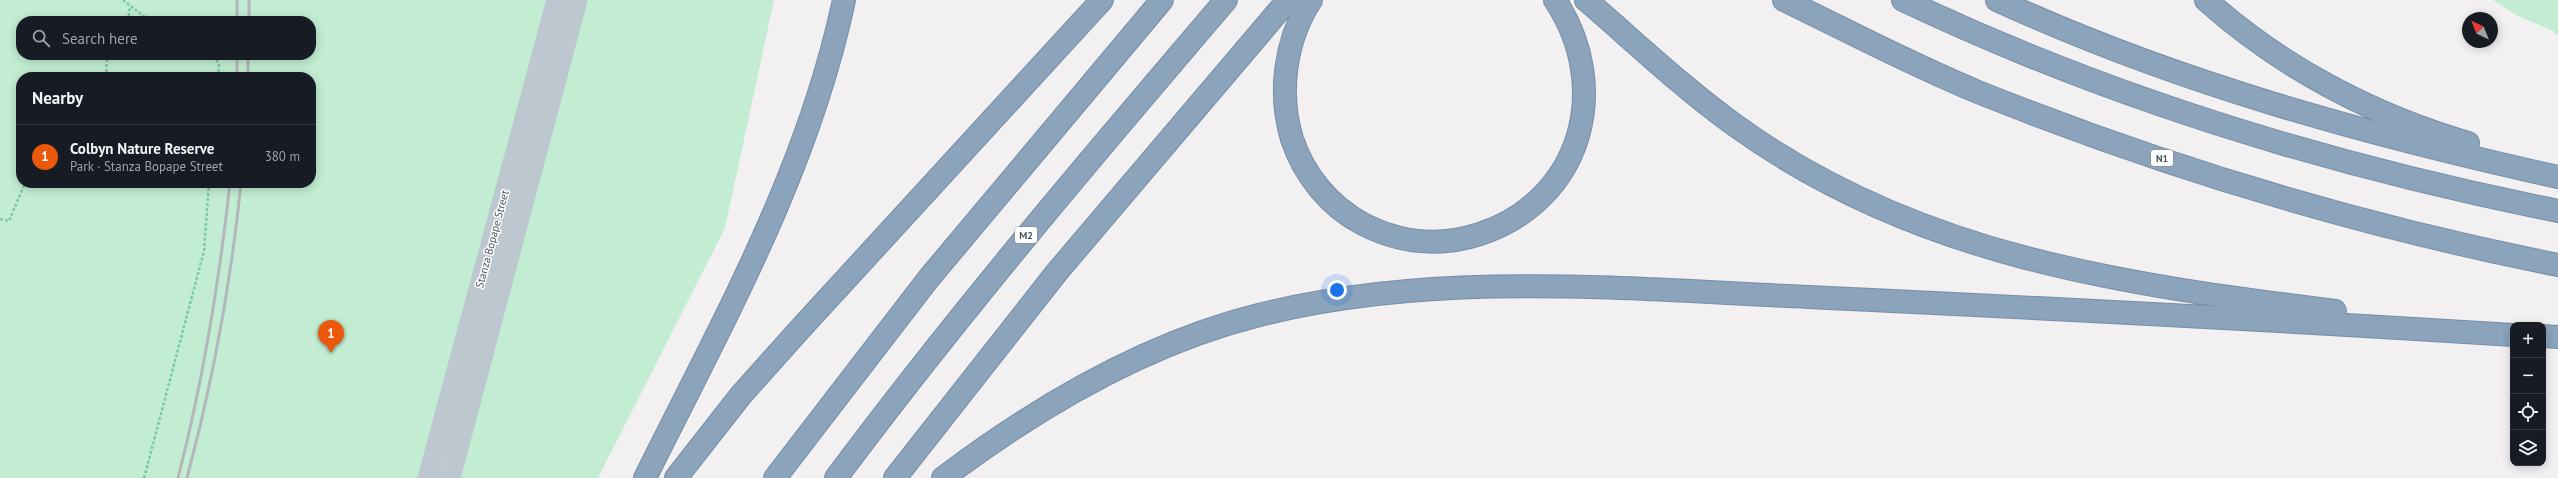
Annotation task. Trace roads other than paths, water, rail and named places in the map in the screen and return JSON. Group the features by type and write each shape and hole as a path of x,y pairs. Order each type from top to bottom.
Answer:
{"highway":[{"path":"645,478 755,257 779,201 822,86 844,0"},
{"path":"676,478 761,373 1102,0"},
{"path":"776,478 929,278 1162,0"},
{"name":"M2","path":"836,478 892,402 1000,266 1226,0"},
{"path":"895,478 1057,272 1288,0"},
{"path":"1311,0 1297,28 1286,71 1286,110 1296,151 1316,184 1340,210 1387,235 1405,240 1426,242 1451,241 1472,237 1513,219 1541,198 1564,170 1574,148 1583,117 1584,72 1572,30 1555,0"},
{"path":"1586,0 1656,62 1737,127 1827,182 1924,228 1993,251 2118,280 2275,304 2510,334"},
{"name":"N1","path":"1784,0 1977,91 2077,129 2219,177 2361,219 2485,251 2558,265"},
{"path":"1903,0 2088,79 2181,113 2294,148 2386,172 2558,211"},
{"path":"1997,0 2075,33 2251,96 2390,138 2558,177"},
{"path":"2206,0 2256,42 2353,98 2463,142 2558,168"},
{"path":"943,478 984,447 1055,401 1175,342 1255,316 1338,299 1388,292 1524,285 1989,305 2510,334"}],"main road":[{"name":"Stanza Bopape Street","path":"428,478 557,0"},
{"name":"Stanza Bopape Street","path":"450,478 577,0"}],"railway":[{"path":"237,0 237,16"},
{"path":"249,0 249,16"},
{"path":"237,60 237,72"},
{"path":"248,60 248,72"},
{"path":"178,478 203,368 221,258 229,188"},
{"path":"187,478 205,405 220,332 232,258 240,188"}],"place":[{"name":"Colbyn Nature Reserve","path":"331,353"}]}
